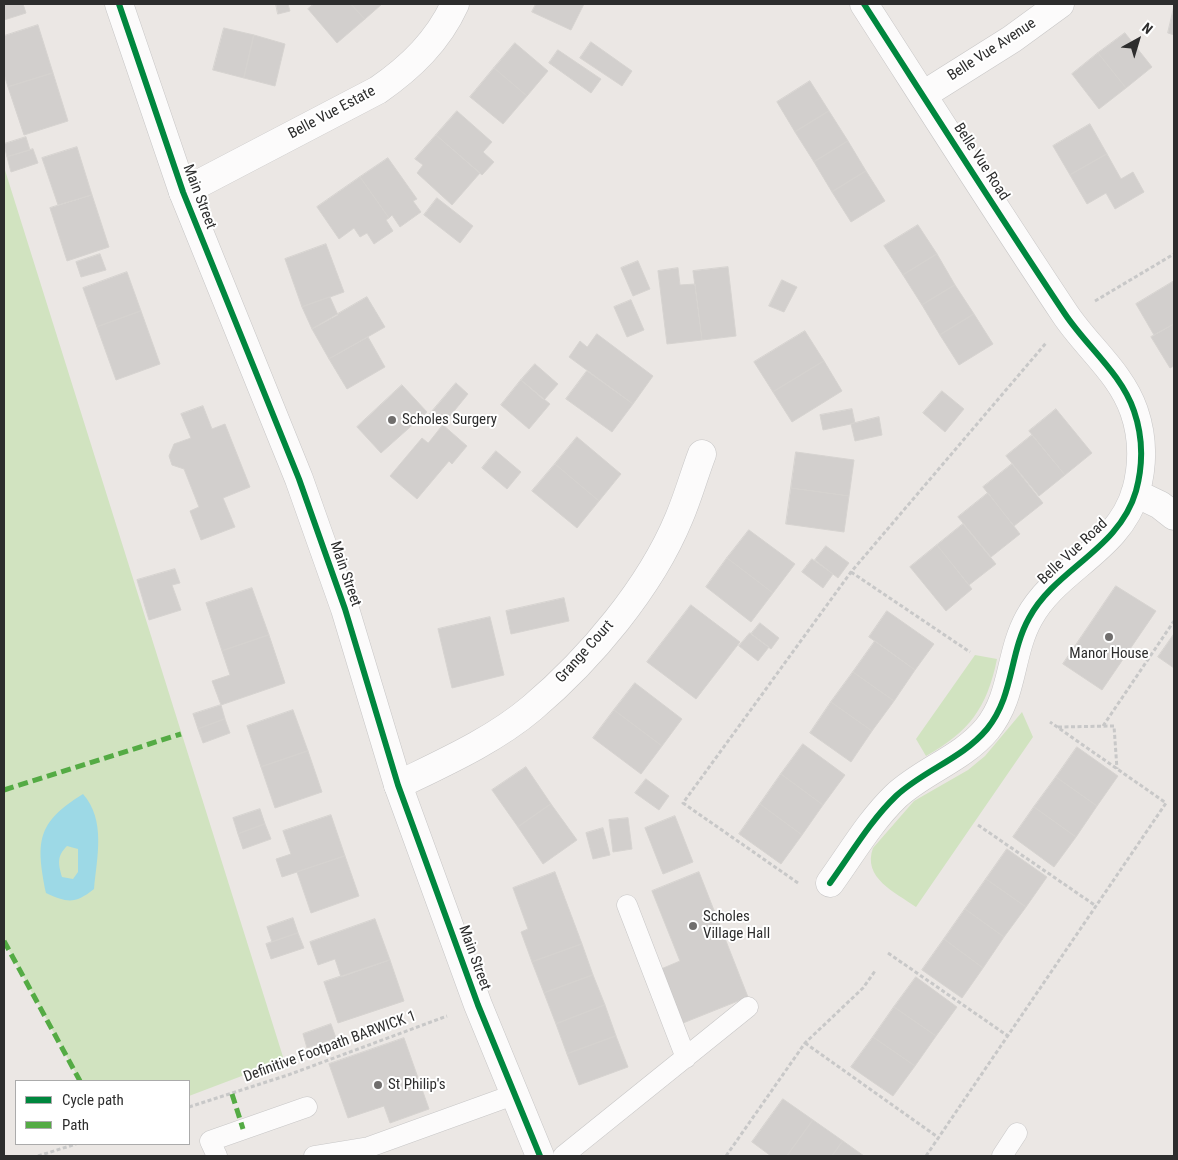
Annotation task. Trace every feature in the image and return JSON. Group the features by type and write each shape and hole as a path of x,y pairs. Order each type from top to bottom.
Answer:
{"street":[{"name":"Main Street","path":"118,4 183,192 299,479 344,609 398,785 478,1004 540,1156"},
{"name":"Belle Vue Estate","path":"183,192 378,90 400,75 419,58 436,37 455,4"},
{"name":"Belle Vue Road","path":"830,883 877,816 896,796 918,779 968,749 988,727 1004,701 1013,673 1018,644 1029,618 1045,594 1107,541 1124,518 1136,493 1141,456 1141,438 1134,411 1122,386 1067,317 864,4"},
{"name":"Belle Vue Avenue","path":"923,95 1012,39 1060,4"},
{"name":"Grange Court","path":"398,785 474,747 531,709 591,650 646,579 679,518 702,454"},
{"path":"1136,493 1160,505 1174,516"}],"lane":[{"path":"627,905 686,1058"},
{"path":"564,1156 748,1007"},
{"path":"314,1156 369,1147 514,1095"},
{"path":"217,1156 210,1141 307,1107"},
{"path":"1002,1156 1017,1133"}],"path":[{"path":"799,884 683,803 851,572 1067,317 1174,254"},
{"path":"851,572 970,652"},
{"path":"1103,726 1174,620"},
{"path":"926,1156 1166,803 1050,722"},
{"path":"1057,727 1114,726 1117,769"},
{"path":"978,825 1096,906"},
{"path":"888,953 1008,1036"},
{"path":"726,1156 805,1043 863,988 875,971"},
{"path":"805,1043 939,1138"},
{"path":"38,1156 73,1145"}],"green space":[{"path":"4,167 284,1060 190,1096 190,1080 79,1080 4,941"},
{"path":"975,655 997,659 988,691 974,717 965,728 954,738 926,756 916,739"},
{"path":"1022,712 1033,737 916,907 890,890 876,876 872,868 871,859 873,848 914,801 968,770 985,756"}],"water":[{"path":"83,794 95,815 98,839 94,889 82,897 71,900 60,899 46,893 41,860 43,835 56,815","holes":["67,846 78,849 78,872 73,879 62,877 59,864 61,853"]}],"building":[{"path":"4,4 23,4 26,13 4,20"},
{"path":"276,4 288,4 290,11 278,14"},
{"path":"314,4 351,4 365,19 337,43 308,9"},
{"path":"351,4 382,4 365,19"},
{"path":"536,4 584,4 571,30 532,12"},
{"path":"1174,6 1174,35 1168,33"},
{"path":"38,25 53,73 8,87 4,74 4,36"},
{"path":"224,28 254,35 244,78 213,70"},
{"path":"1125,33 1152,67 1126,88 1098,53"},
{"path":"254,35 285,44 275,86 244,78"},
{"path":"591,42 632,71 622,86 580,58"},
{"path":"515,43 548,71 527,96 494,68"},
{"path":"558,50 601,79 591,93 549,63"},
{"path":"1098,53 1126,88 1099,109 1072,74"},
{"path":"494,68 527,96 503,124 470,97"},
{"path":"53,73 68,121 24,135 8,87"},
{"path":"810,81 829,111 795,132 777,102"},
{"path":"457,111 492,142 483,152 494,162 482,175 436,135"},
{"path":"829,111 848,141 814,162 795,132"},
{"path":"1090,124 1107,154 1070,175 1053,146"},
{"path":"436,135 480,173 452,205 417,173 423,165 415,159"},
{"path":"26,137 30,150 7,157 4,144"},
{"path":"848,141 866,171 832,192 814,162"},
{"path":"77,147 92,195 58,205 42,158"},
{"path":"33,149 38,163 11,172 7,157"},
{"path":"1107,154 1121,179 1133,172 1144,192 1115,209 1106,193 1087,204 1070,175"},
{"path":"388,158 417,199 413,201 421,212 400,227 392,215 389,218 360,177"},
{"path":"866,171 885,201 851,222 832,192"},
{"path":"360,177 389,218 386,220 393,231 374,244 367,233 360,237 354,228 339,239 317,207"},
{"path":"92,195 109,247 67,261 50,208"},
{"path":"437,198 473,226 460,243 424,215"},
{"path":"918,225 937,254 903,275 884,246"},
{"path":"326,244 344,292 302,307 285,259"},
{"path":"100,254 106,270 81,277 76,262"},
{"path":"937,254 955,285 922,305 903,275"},
{"path":"638,261 650,289 633,296 621,268"},
{"path":"728,267 736,336 702,340 693,271"},
{"path":"678,268 680,285 695,284 702,340 667,344 658,271"},
{"path":"127,272 141,311 97,327 83,288"},
{"path":"782,280 797,287 784,312 769,306"},
{"path":"1174,281 1174,324 1154,335 1136,304"},
{"path":"955,285 974,314 940,335 922,305"},
{"path":"330,297 338,315 312,329 302,307"},
{"path":"367,297 385,327 329,359 312,329"},
{"path":"631,300 644,330 627,337 614,307"},
{"path":"141,311 160,364 116,380 97,327"},
{"path":"974,314 993,344 959,365 940,335"},
{"path":"1174,324 1174,366 1170,368 1151,337"},
{"path":"805,331 824,361 773,392 754,362"},
{"path":"597,334 653,376 633,404 569,357 580,341 587,347"},
{"path":"368,337 385,367 347,389 329,359"},
{"path":"824,361 842,391 792,422 773,392"},
{"path":"535,364 558,384 544,400 521,380"},
{"path":"587,371 633,404 612,432 566,399"},
{"path":"521,380 550,404 529,429 501,405"},
{"path":"456,383 468,394 442,426 429,415"},
{"name":"Scholes Surgery","path":"402,385 427,412 381,453 357,427"},
{"path":"942,391 964,409 945,432 923,413"},
{"path":"203,406 212,429 225,424 250,487 223,498 235,527 201,540 190,511 199,507 184,469 172,465 169,456 174,444 191,438 181,414"},
{"path":"852,409 855,423 823,430 820,415"},
{"path":"1056,409 1092,453 1065,475 1029,431"},
{"path":"879,417 882,435 855,441 851,424"},
{"path":"443,425 467,446 452,464 449,461 417,499 390,476 422,438 428,443"},
{"path":"1032,435 1065,475 1039,496 1006,456"},
{"path":"577,437 621,474 599,501 555,464"},
{"path":"496,451 521,472 507,489 482,468"},
{"path":"796,452 854,460 849,496 791,488"},
{"path":"555,464 599,501 577,528 532,491"},
{"path":"1012,464 1043,503 1014,526 983,487"},
{"path":"791,488 849,496 844,532 786,524"},
{"path":"988,493 1020,534 991,557 958,517"},
{"path":"963,524 996,564 969,585 937,545"},
{"path":"749,530 795,564 773,593 727,558"},
{"path":"937,545 972,589 946,611 910,567"},
{"path":"826,546 849,563 838,578 815,560"},
{"path":"727,558 773,593 751,622 706,587"},
{"path":"812,559 833,574 823,588 802,572"},
{"path":"175,569 180,583 172,585 181,610 149,620 137,580"},
{"name":"Manor House","path":"1116,586 1156,611 1102,690 1063,664"},
{"path":"252,588 269,635 222,651 206,603"},
{"path":"564,598 569,621 511,634 506,611"},
{"path":"691,605 740,642 696,699 647,662"},
{"path":"887,611 934,644 915,670 869,637"},
{"path":"490,617 504,675 452,688 438,629"},
{"path":"760,623 779,638 771,649 751,634"},
{"path":"750,633 769,647 758,661 739,646"},
{"path":"1174,634 1174,668 1158,657"},
{"path":"269,635 285,683 221,705 212,681 230,675 222,651"},
{"path":"875,641 915,670 894,701 853,672"},
{"path":"853,672 894,701 872,731 831,702"},
{"path":"635,683 682,719 662,746 614,710"},
{"path":"831,702 872,731 851,762 810,733"},
{"path":"221,705 225,719 198,729 193,714"},
{"path":"293,710 308,751 261,767 247,726"},
{"path":"614,710 662,746 641,774 593,738"},
{"path":"225,719 230,733 203,743 198,729"},
{"path":"803,744 845,775 823,805 781,774"},
{"path":"1077,747 1118,776 1097,806 1056,777"},
{"path":"308,751 322,792 275,808 261,767"},
{"path":"526,767 551,804 518,827 492,790"},
{"path":"781,774 823,805 802,835 760,804"},
{"path":"1056,777 1097,806 1076,837 1034,807"},
{"path":"646,779 669,796 659,810 635,793"},
{"path":"551,804 577,840 543,864 518,827"},
{"path":"760,804 802,835 781,864 739,834"},
{"path":"1034,807 1076,837 1054,867 1013,837"},
{"path":"260,809 265,824 238,834 233,818"},
{"path":"331,815 345,856 282,877 276,859 291,854 283,831"},
{"path":"675,816 693,862 663,874 645,828"},
{"path":"628,818 632,849 613,852 609,820"},
{"path":"265,824 271,839 243,849 238,834"},
{"path":"603,828 610,855 593,859 586,833"},
{"path":"1007,849 1047,877 1026,907 986,879"},
{"path":"345,856 359,896 311,913 297,872"},
{"path":"555,872 582,944 532,962 521,932 528,929 513,888"},
{"name":"Scholes Village Hall","path":"699,872 748,997 683,1023 661,969 680,961 652,891"},
{"path":"986,879 1026,907 1004,937 965,909"},
{"path":"965,909 1004,937 983,968 944,939"},
{"path":"293,918 298,933 272,942 267,927"},
{"path":"375,919 390,960 341,977 335,959 318,965 310,942"},
{"path":"298,933 304,948 271,959 266,944"},
{"path":"944,939 983,968 962,998 922,970"},
{"path":"582,944 593,975 544,993 532,962"},
{"path":"390,960 404,1001 338,1023 324,982"},
{"path":"593,975 605,1005 556,1024 544,993"},
{"path":"916,977 957,1007 936,1036 894,1007"},
{"path":"605,1005 616,1036 567,1054 556,1024"},
{"path":"894,1007 936,1036 915,1066 873,1037"},
{"path":"331,1024 336,1038 307,1048 303,1034"},
{"path":"616,1036 628,1067 579,1085 567,1054"},
{"path":"873,1037 915,1066 893,1096 851,1067"},
{"name":"St Philip's","path":"404,1038 429,1109 390,1123 384,1106 348,1118 329,1064"},
{"path":"783,1099 813,1120 787,1156 771,1156 752,1142"},
{"path":"813,1120 843,1141 832,1156 787,1156"},
{"path":"843,1141 864,1156 832,1156"}],"marked path":[{"path":"4,790 181,734"},
{"path":"4,941 79,1080"},
{"path":"232,1094 243,1129"}],"cycle path":[{"path":"119,4 183,192 299,479 345,609 398,785 478,1005 540,1156"},
{"path":"830,883 869,827 896,796 955,757 987,729 1002,703 1018,646 1029,618 1055,585 1102,544 1116,529 1128,511 1136,491 1141,461 1137,421 1121,384 1065,314 864,4"}],"place":[{"name":"Scholes Surgery","path":"392,420"},
{"name":"Manor House","path":"1109,637"},
{"name":"Scholes Village Hall","path":"693,926"},
{"name":"St Philip's","path":"378,1085"}]}
